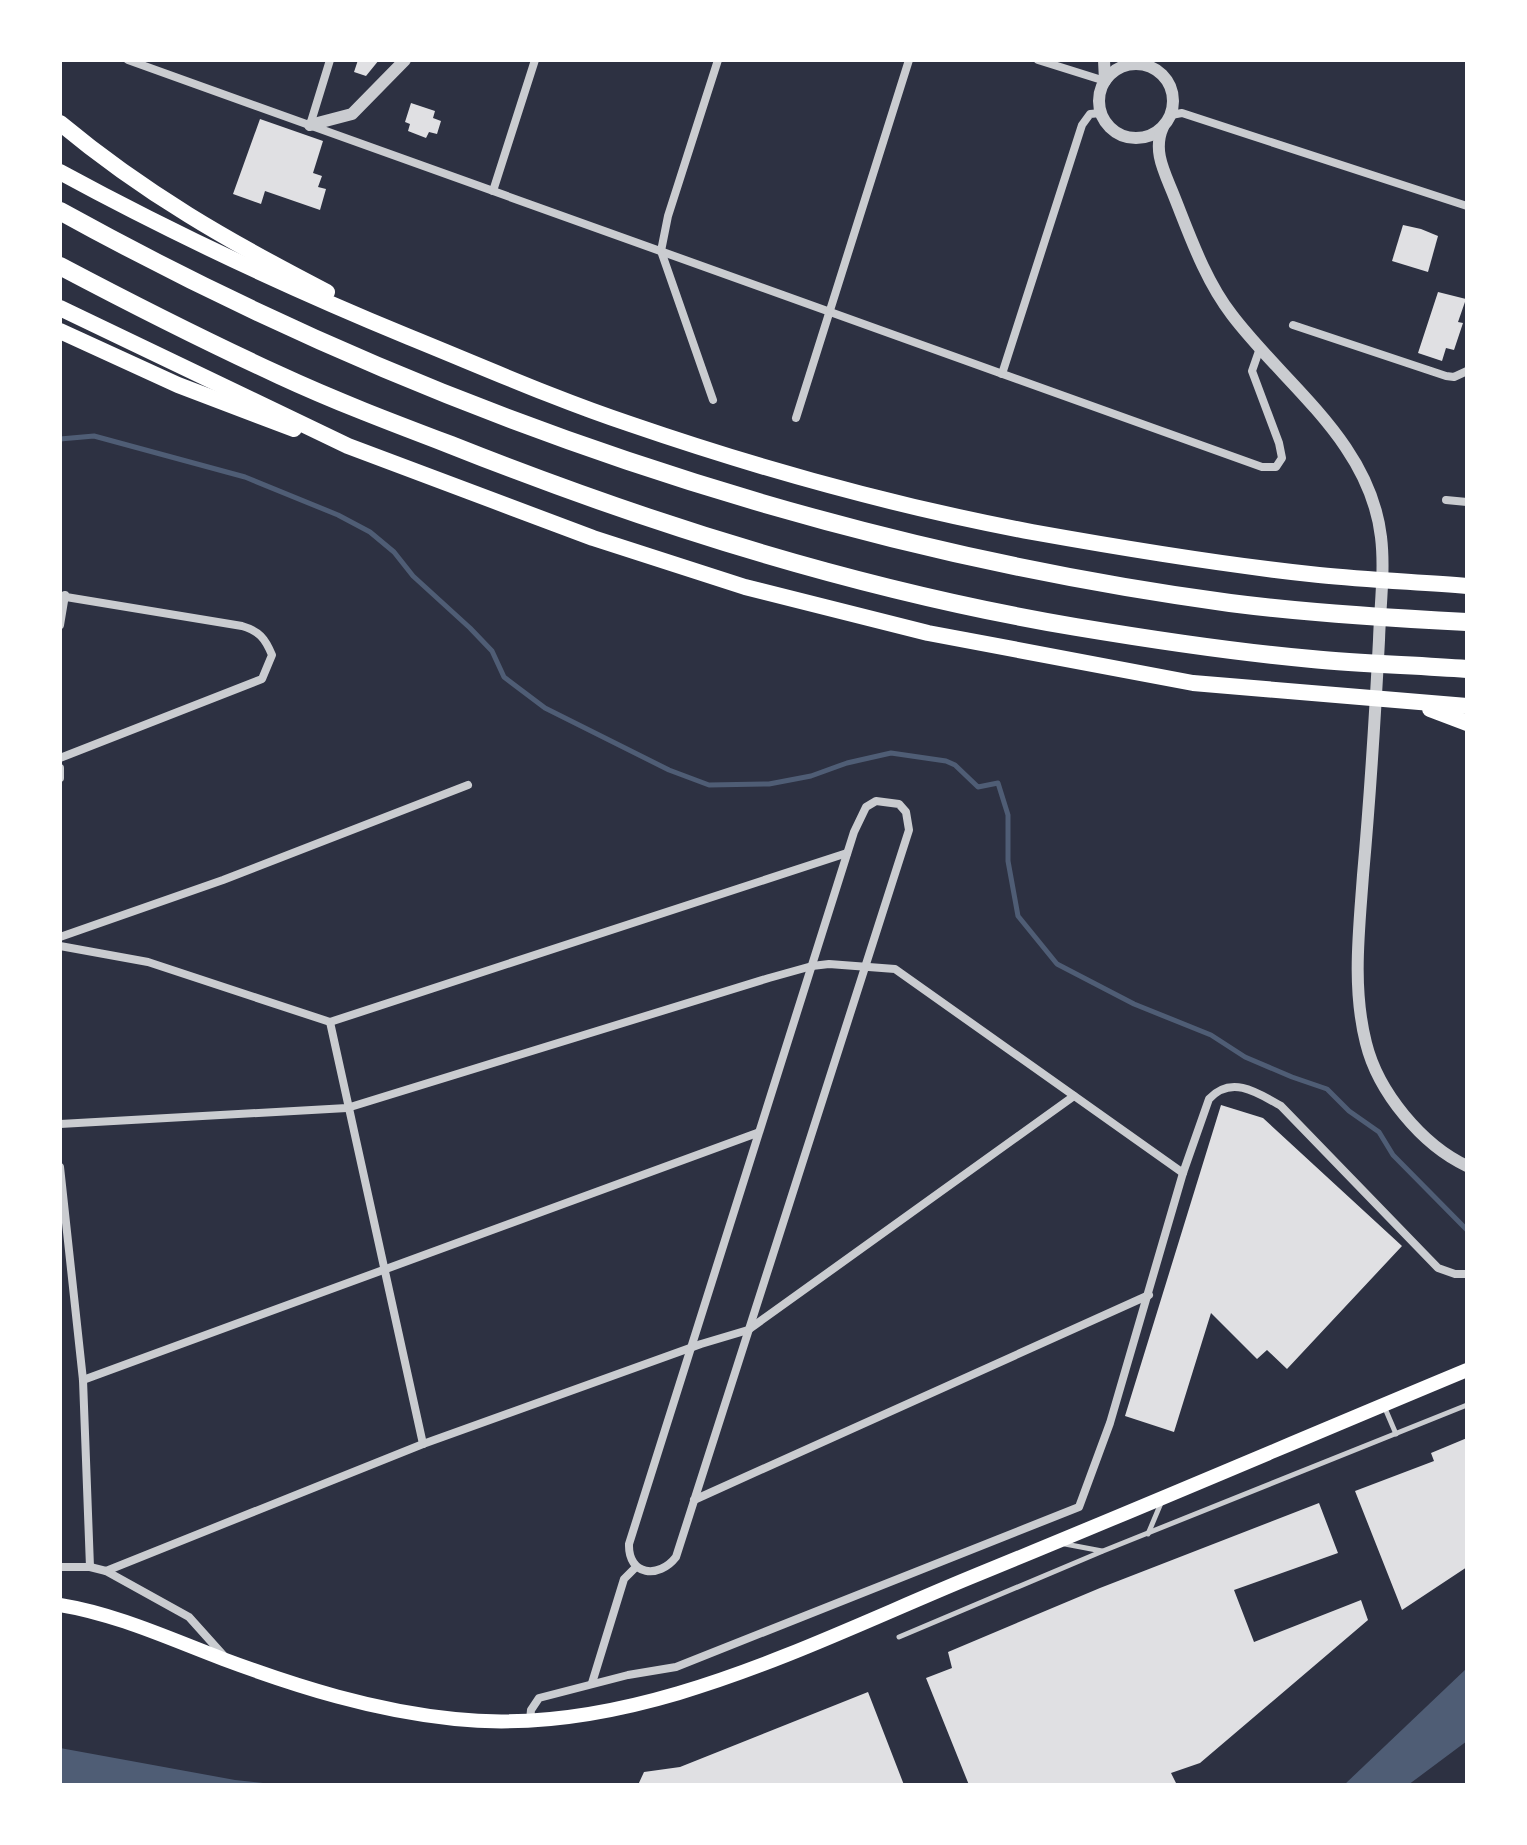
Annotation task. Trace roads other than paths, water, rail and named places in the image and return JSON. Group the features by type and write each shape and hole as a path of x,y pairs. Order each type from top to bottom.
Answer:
{"highway":[{"path":"60,123 110,165 167,204 241,247 435,348"},
{"path":"60,172 136,213 354,316 524,385 632,425 844,488 1029,531 1134,549 1320,575 1465,586"},
{"path":"60,211 148,260 267,317 468,402 726,492 956,553 1064,576 1230,603 1458,622"},
{"path":"60,266 282,377 548,484 644,517 820,569 1073,627 1312,659 1467,669"},
{"path":"60,308 348,446"},
{"path":"60,331 253,416 348,446 593,538 745,587 928,633 1193,683 1414,703 1455,716 1467,706"}],"main road":[{"path":"60,1605 101,1614 317,1691 381,1708 457,1720 530,1721 612,1710 706,1685 1162,1499 1467,1370"}],"street":[{"path":"128,60 146,63 310,125 1262,467 1276,467 1282,458 1279,443 1252,371 1260,348"},
{"path":"310,125 330,60"},
{"path":"310,125 352,114 405,60"},
{"path":"493,191 535,60"},
{"path":"713,400 661,251 668,216 718,60"},
{"path":"796,418 909,60"},
{"path":"1038,60 1105,81"},
{"path":"1104,60 1105,81"},
{"path":"1162,166 1143,144 1107,124 1101,113 1099,94 1105,81 1113,71 1132,62 1157,70 1166,79 1173,97 1171,115 1157,141 1162,166 1218,294 1345,446 1376,513 1383,553 1373,754 1357,964 1359,1008 1366,1045 1385,1088 1436,1146 1467,1166"},
{"path":"1002,374 1082,125 1090,114 1101,113"},
{"path":"1171,115 1182,113 1467,206"},
{"path":"1127,137 1139,138 1163,127"},
{"path":"1293,325 1446,376 1454,377 1467,371"},
{"path":"1446,500 1467,502"},
{"path":"60,625 63,595 256,631 266,640 272,655 262,679 60,758"},
{"path":"60,768 60,778"},
{"path":"60,937 223,880 468,785"},
{"path":"876,801 889,801 899,804 906,812 909,830 676,1557 670,1564 655,1570 644,1570 636,1567 631,1560 629,1544 847,853 859,817 866,807 876,801"},
{"path":"60,946 148,962 330,1022 847,853"},
{"path":"60,1124 347,1108 812,966 829,964 895,969 1183,1173"},
{"path":"330,1022 423,1444"},
{"path":"530,1721 531,1710 539,1698 592,1683 676,1667 1079,1507 1110,1423 1183,1173 1209,1099 1218,1090 1251,1090 1281,1106 1438,1268 1455,1274 1467,1274"},
{"path":"106,1571 423,1444 748,1330 1074,1096"},
{"path":"83,1380 757,1133"},
{"path":"60,1167 83,1380 90,1567"},
{"path":"694,1500 1149,1295"},
{"path":"60,1567 90,1567 106,1571 189,1617 227,1660"},
{"path":"592,1683 624,1579 636,1567"}],"lane":[{"path":"1383,1405 1396,1434"},
{"path":"899,1637 1103,1551 1467,1405"},
{"path":"1147,1535 1162,1499"},
{"path":"1060,1541 1103,1551"}],"water":[{"path":"1467,1668 1467,1741 1408,1785 1344,1785"},
{"path":"60,1748 235,1780 281,1785 60,1785"}],"waterway":[{"path":"60,439 94,436 245,477 338,515 370,532 394,552 413,576 492,651 504,677 545,708 669,770 709,785 769,784 811,776 847,763 891,753 946,761 955,765 978,787 998,783 1008,815 1008,861 1018,916 1057,964 1134,1004 1211,1035 1245,1057 1327,1089 1349,1111 1379,1132 1393,1155 1467,1230"}]}
